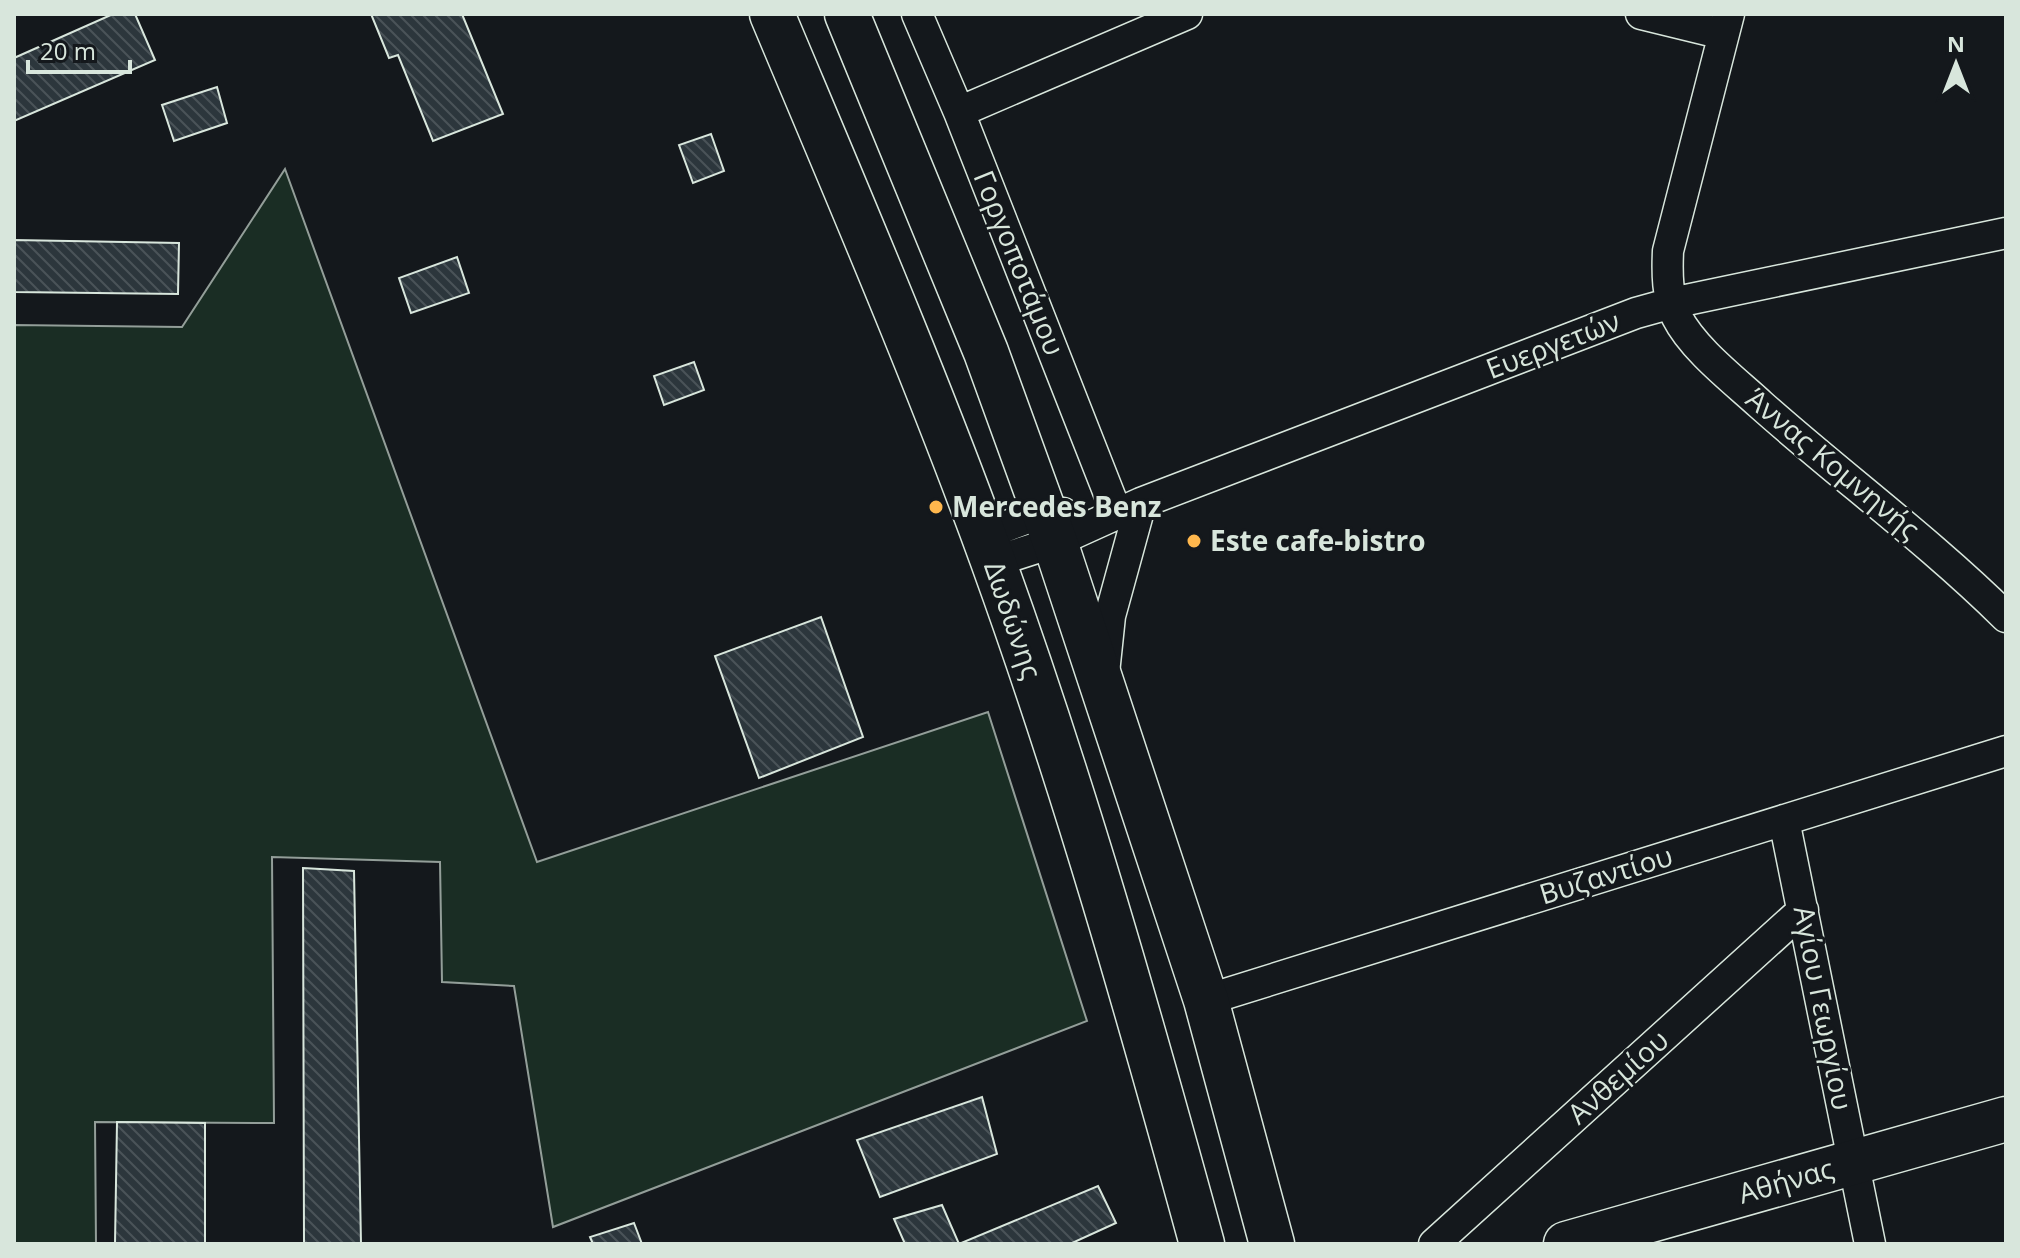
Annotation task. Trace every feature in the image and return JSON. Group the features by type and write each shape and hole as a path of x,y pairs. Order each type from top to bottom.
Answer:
{"main road":[{"name":"Δωδώνης","path":"772,14 910,343 988,548 1068,781 1105,901 1202,1244"},
{"path":"847,14 986,352 1050,527 1206,1000 1272,1244"},
{"name":"Αθήνας","path":"1566,1244 2006,1119"}],"street":[{"name":"Γοργοποτάμου","path":"917,14 1129,508"},
{"path":"959,112 1187,14"},
{"path":"1641,14 1726,24 1670,242 1667,268 1672,303"},
{"name":"Ευεργετών","path":"988,548 1050,527 1129,508 1636,313 2006,233"},
{"name":"Άννας Κομνηνής","path":"1672,303 1677,316 1698,344 1746,391 1945,559 2006,617"},
{"path":"1103,683 1110,616 1129,508"},
{"name":"Βυζαντίου","path":"1206,1000 2006,751"},
{"name":"Αγίου Γεωργίου","path":"1784,820 1870,1244"},
{"name":"Ανθεμίου","path":"1434,1244 1803,910"}],"green space":[{"path":"285,169 537,862 988,712 1087,1021 553,1227 514,986 442,982 440,862 272,857 274,1123 95,1122 96,1244 14,1244 14,325 182,327"}],"building":[{"path":"113,14 135,14 155,60 14,121 14,58"},
{"path":"371,14 462,14 503,114 433,141 398,55 389,58"},
{"path":"217,87 227,123 174,141 162,105"},
{"path":"711,134 724,171 693,183 679,145"},
{"path":"14,240 179,243 178,294 14,292"},
{"path":"457,257 469,293 411,313 399,278"},
{"path":"694,362 704,390 664,405 654,376"},
{"path":"821,617 863,737 759,778 715,656"},
{"path":"303,868 354,871 361,1244 304,1244"},
{"path":"982,1097 997,1154 880,1197 857,1140"},
{"path":"117,1122 205,1123 205,1244 115,1244"},
{"path":"1098,1186 1116,1223 1070,1244 959,1244"},
{"path":"942,1205 959,1244 905,1244 894,1219"},
{"path":"634,1223 642,1244 593,1244 590,1237"}],"place":[{"name":"Mercedes Benz","path":"936,507"},
{"name":"Este cafe-bistro","path":"1194,541"}]}
